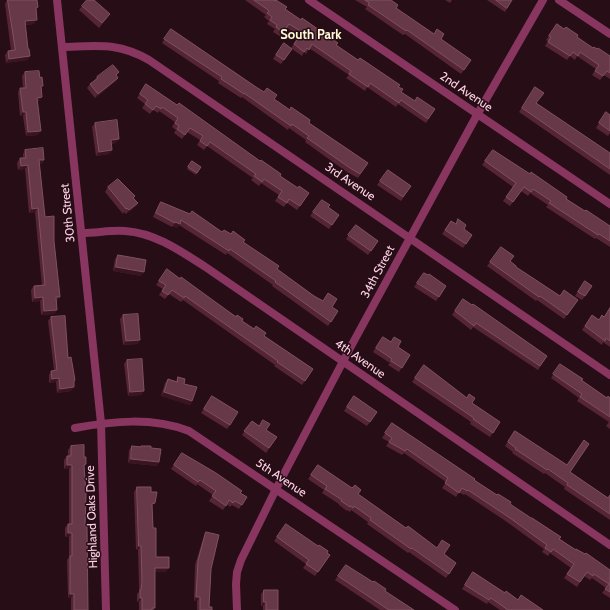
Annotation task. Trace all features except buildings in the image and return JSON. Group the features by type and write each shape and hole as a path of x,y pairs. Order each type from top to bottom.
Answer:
{"street":[{"name":"30th Street","path":"57,0 82,233 100,423"},
{"name":"2nd Avenue","path":"309,0 610,204"},
{"name":"34th Street","path":"237,610 237,572 241,560 276,489 410,238 543,0"},
{"path":"559,0 610,34"},
{"name":"3rd Avenue","path":"63,47 107,45 129,50 140,55 610,375"},
{"name":"4th Avenue","path":"82,233 124,231 147,235 178,249 610,546"},
{"name":"5th Avenue","path":"75,428 100,423 151,422 179,427 189,431 456,610"},
{"name":"Highland Oaks Drive","path":"100,423 106,610"}],"district":[{"name":"South Park","path":"311,35"}]}
